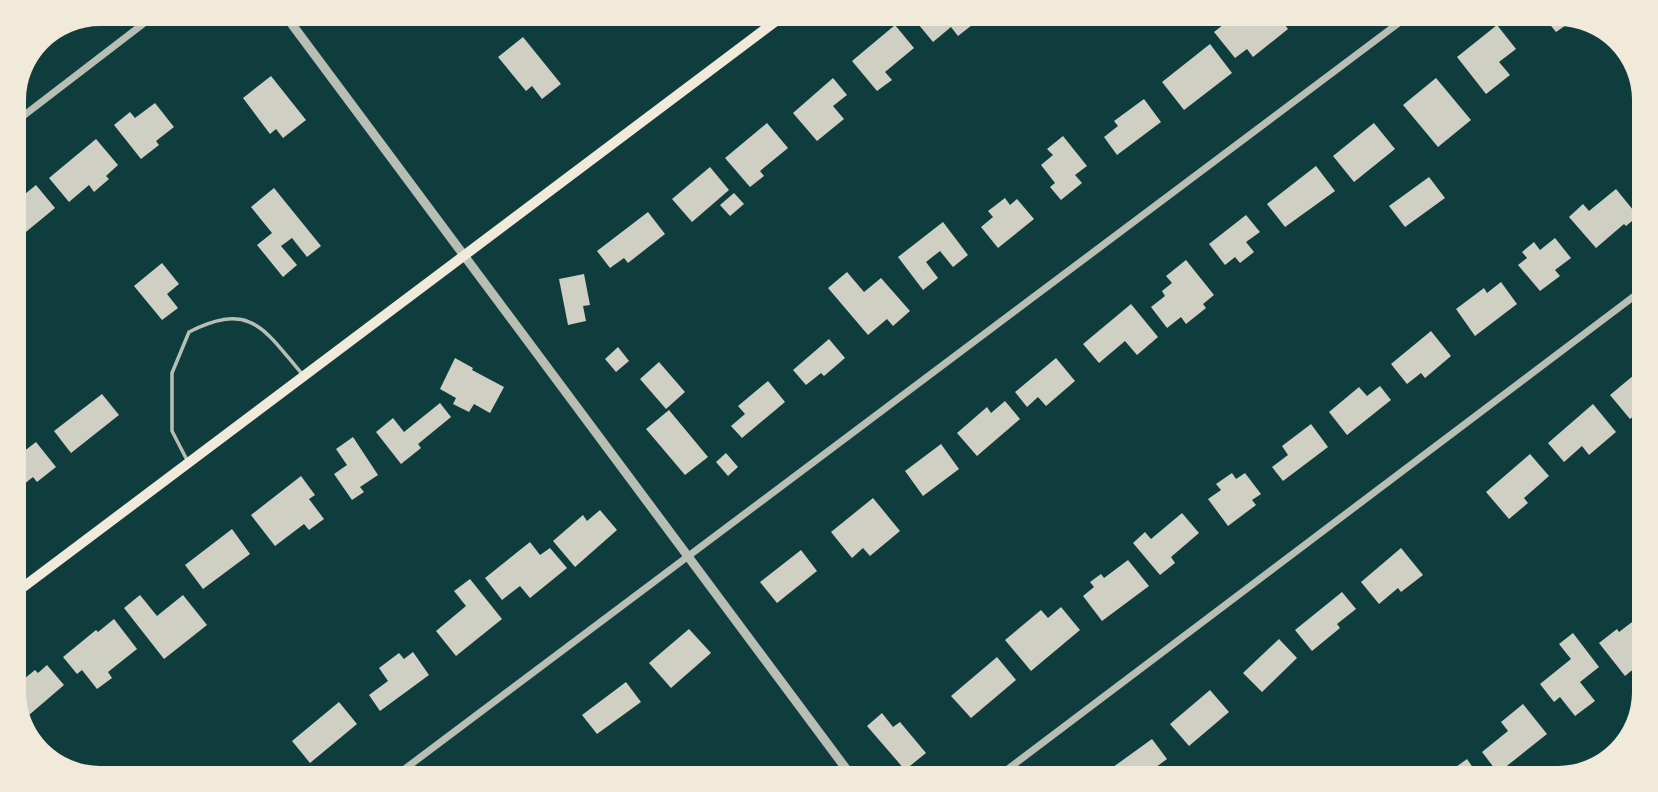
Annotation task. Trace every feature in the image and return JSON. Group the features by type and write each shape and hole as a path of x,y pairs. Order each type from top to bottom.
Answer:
{"main road":[{"path":"26,584 769,26"}],"street":[{"path":"26,114 140,26"},
{"path":"293,26 844,766"},
{"path":"409,766 1395,26"},
{"path":"1012,766 1632,298"}],"lane":[{"path":"189,463 172,432 172,373 189,332 210,321 241,317 264,330 305,377"}],"building":[{"path":"894,26 914,48 885,72 892,80 877,91 852,61"},
{"path":"920,26 971,26 958,36 951,27 933,42"},
{"path":"1222,26 1286,26 1288,29 1253,57 1247,49 1235,58 1214,32"},
{"path":"1496,26 1516,49 1499,62 1510,75 1486,94 1457,57"},
{"path":"1551,26 1564,27 1556,32"},
{"path":"523,37 561,84 542,99 532,86 526,91 498,57"},
{"path":"1210,44 1232,73 1184,110 1162,82"},
{"path":"271,76 306,120 283,138 276,129 270,134 243,98"},
{"path":"833,78 847,95 833,106 844,119 817,141 793,113"},
{"path":"1436,78 1471,120 1438,147 1403,105"},
{"path":"1144,99 1161,122 1117,155 1104,137 1118,126 1114,121"},
{"path":"155,103 174,127 156,141 159,145 141,159 114,125 130,112 135,118"},
{"path":"767,123 788,148 760,171 764,176 750,187 725,158"},
{"path":"1374,123 1395,149 1354,182 1333,156"},
{"path":"1063,136 1087,166 1075,175 1082,183 1061,200 1050,187 1055,183 1041,165 1053,155 1047,149"},
{"path":"96,139 118,165 106,176 109,179 94,192 89,185 69,202 49,178"},
{"path":"1316,166 1335,191 1285,227 1267,204"},
{"path":"710,167 729,190 692,222 672,199"},
{"path":"1429,177 1445,198 1405,227 1389,206"},
{"path":"36,185 55,208 26,232 26,193"},
{"path":"274,188 321,246 307,257 292,238 281,246 297,265 283,277 257,245 272,233 251,207"},
{"path":"1616,189 1632,209 1632,221 1626,226 1624,224 1596,248 1569,217 1583,204 1589,211"},
{"path":"734,193 744,204 730,216 720,205"},
{"path":"1005,198 1010,205 1017,199 1034,219 998,248 981,227 993,217 988,211"},
{"path":"648,212 665,234 628,263 624,258 610,268 597,251"},
{"path":"1246,215 1260,232 1246,242 1254,252 1240,263 1235,257 1225,265 1209,244"},
{"path":"943,222 968,255 953,267 940,251 926,262 938,278 923,290 898,257"},
{"path":"1555,238 1571,258 1555,270 1560,276 1540,291 1518,265 1527,258 1522,252 1534,242 1540,250"},
{"path":"1186,260 1214,295 1203,304 1206,308 1186,324 1181,317 1167,328 1151,307 1165,296 1162,291 1172,283 1166,276"},
{"path":"162,263 179,284 167,294 178,308 162,320 134,286"},
{"path":"847,272 864,292 881,278 910,311 893,326 887,319 868,335 828,288"},
{"path":"584,274 590,305 583,306 586,321 568,325 559,279"},
{"path":"1501,282 1517,304 1475,336 1456,309 1484,288 1487,293"},
{"path":"1131,304 1158,337 1137,355 1125,341 1099,363 1083,344"},
{"path":"1431,331 1451,356 1425,378 1421,373 1407,384 1391,364"},
{"path":"829,339 845,358 824,376 821,373 806,385 793,370"},
{"path":"618,347 629,361 616,372 605,359"},
{"path":"455,358 504,387 490,413 474,404 469,412 453,404 456,398 440,389"},
{"path":"1056,358 1075,381 1046,406 1038,397 1027,407 1015,392"},
{"path":"659,362 685,392 666,409 640,379"},
{"path":"1632,377 1632,417 1630,419 1610,395"},
{"path":"768,381 785,402 742,438 731,426 745,414 738,406"},
{"path":"1380,386 1391,400 1347,435 1329,412 1359,387 1367,396"},
{"path":"102,394 119,415 71,453 54,431"},
{"path":"1005,401 1020,419 977,456 957,433 987,407 991,413"},
{"path":"440,403 451,417 418,444 421,448 401,464 376,432 393,418 404,432"},
{"path":"1593,404 1616,432 1589,455 1582,446 1564,462 1548,443"},
{"path":"669,410 708,457 685,475 646,429"},
{"path":"1311,424 1328,447 1283,481 1272,467 1288,455 1282,446"},
{"path":"353,437 378,475 360,487 364,492 352,500 334,474 347,465 336,449"},
{"path":"36,442 56,467 37,482 33,477 26,483 26,450"},
{"path":"941,444 959,469 923,496 905,471"},
{"path":"726,453 738,467 728,476 716,462"},
{"path":"1530,454 1549,476 1524,498 1528,503 1509,519 1486,492"},
{"path":"1232,473 1236,479 1245,473 1261,494 1252,500 1256,505 1228,526 1208,499 1221,490 1216,484"},
{"path":"301,476 315,495 309,499 324,519 309,530 304,524 275,546 251,515"},
{"path":"873,498 900,531 870,556 863,548 852,558 831,532"},
{"path":"600,510 617,530 575,567 553,541 583,515 587,521"},
{"path":"1182,513 1199,533 1171,557 1175,563 1160,575 1133,543 1145,532 1151,539"},
{"path":"232,529 250,554 203,589 185,565"},
{"path":"530,542 540,555 550,548 567,568 530,598 520,586 502,600 485,578"},
{"path":"1401,548 1423,575 1401,592 1398,588 1379,604 1361,582"},
{"path":"801,550 817,571 777,603 760,582"},
{"path":"1128,560 1149,586 1102,621 1083,596 1094,587 1090,582 1101,574 1104,578"},
{"path":"470,579 502,619 456,656 436,631 466,606 454,591"},
{"path":"1342,592 1356,609 1337,624 1340,628 1312,651 1295,630"},
{"path":"140,595 157,616 183,595 207,625 164,659 124,608"},
{"path":"1061,607 1080,630 1031,671 1005,640 1041,610 1048,618"},
{"path":"114,619 137,649 108,672 112,678 97,689 82,670 77,674 63,657"},
{"path":"1632,622 1632,670 1625,676 1599,643 1617,629 1619,632"},
{"path":"689,629 711,653 671,688 649,663"},
{"path":"1573,633 1599,667 1580,682 1595,701 1575,716 1560,697 1554,702 1540,684 1571,659 1559,644"},
{"path":"1279,639 1297,658 1262,692 1243,673"},
{"path":"413,652 429,675 380,711 369,695 388,681 379,668 399,653 404,659"},
{"path":"997,657 1016,680 971,718 951,696"},
{"path":"47,665 64,685 30,714 26,677 35,670 38,673"},
{"path":"626,682 641,702 597,734 582,715"},
{"path":"1210,690 1229,712 1189,746 1170,724"},
{"path":"339,702 357,724 310,763 292,741"},
{"path":"1523,704 1547,734 1507,766 1493,766 1482,752 1508,731 1501,722"},
{"path":"882,713 893,727 900,722 926,753 910,766 902,766 867,726"},
{"path":"1152,739 1167,759 1158,766 1115,766"},
{"path":"1467,759 1472,766 1457,766"}]}
